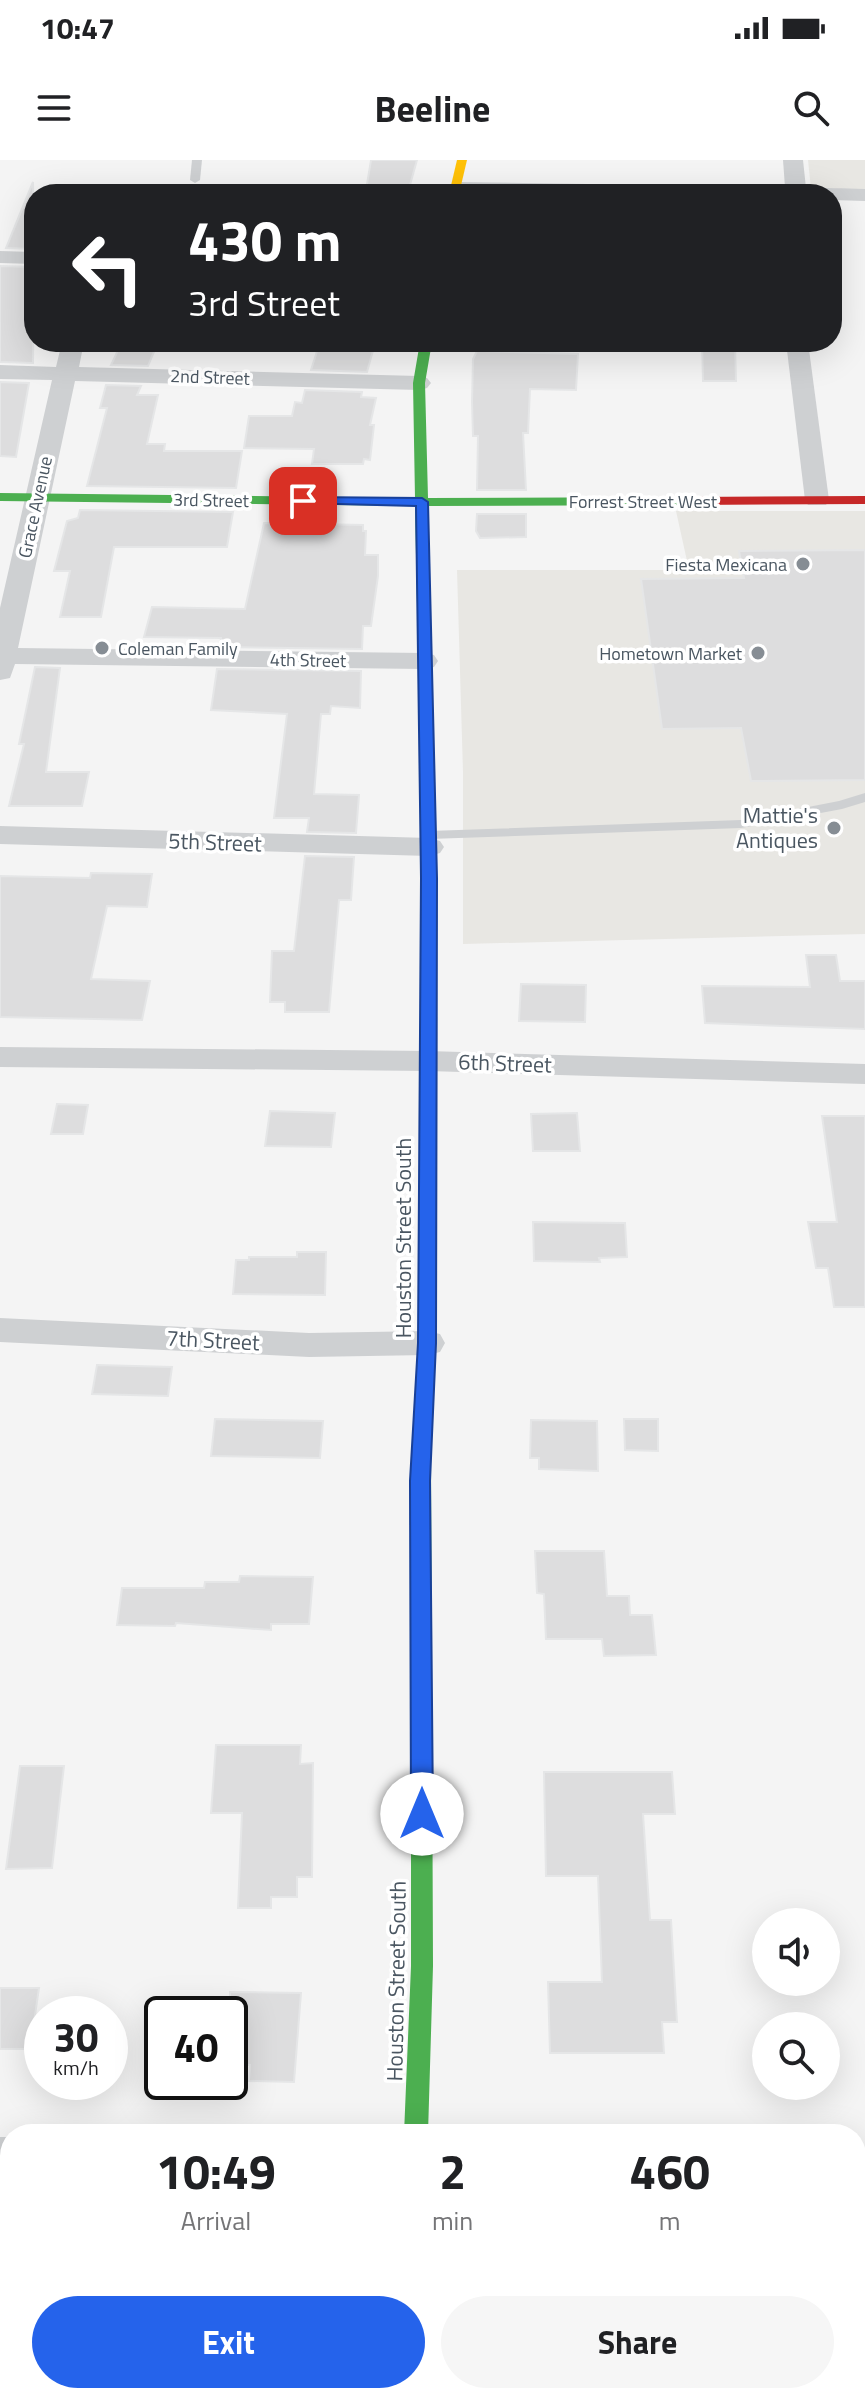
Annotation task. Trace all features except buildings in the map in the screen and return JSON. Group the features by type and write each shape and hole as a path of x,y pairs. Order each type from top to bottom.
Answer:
{"street":[{"path":"457,184 462,160"},
{"path":"793,160 795,184"},
{"path":"842,194 865,195"},
{"path":"0,257 24,258"},
{"name":"Grace Avenue","path":"2,662 70,352"},
{"name":"Houston Street South","path":"416,2124 422,1966 420,1481 427,1343 429,841 419,383 424,352"},
{"path":"798,352 817,500"},
{"name":"2nd Street","path":"0,372 419,383"},
{"name":"3rd Street","path":"0,497 422,502"},
{"name":"Forrest Street West","path":"422,502 865,500"},
{"name":"4th Street","path":"2,662 424,661"},
{"name":"5th Street","path":"0,835 429,841"},
{"name":"6th Street","path":"0,1057 428,1061 865,1074"},
{"name":"7th Street","path":"0,1330 309,1345 427,1343"}],"lane":[{"path":"195,180 197,160"},
{"path":"429,841 741,824 842,805 865,797"}],"shaded area":[{"path":"808,160 865,160 865,190 842,190 842,184 810,184"},
{"path":"676,511 865,511 865,934 463,944 463,772 457,570 689,570"}],"traffic: fast":[{"path":"424,352 419,383 429,847 428,1033"},
{"path":"0,497 422,502 689,501"},
{"path":"416,2124 422,1966 421,1463"}],"traffic: slow":[{"path":"456,184 462,160"},
{"path":"421,1463 427,1343 428,1033"}],"traffic: jam":[{"path":"689,501 865,500"}],"place":[{"name":"Fiesta Mexicana","path":"803,564"},
{"name":"Coleman Family","path":"102,648"},
{"name":"Hometown Market","path":"758,653"},
{"name":"Mattie's Antiques","path":"834,828"}],"route":[{"path":"303,501 422,502 429,878 427,1343 420,1481 422,1814"}]}
